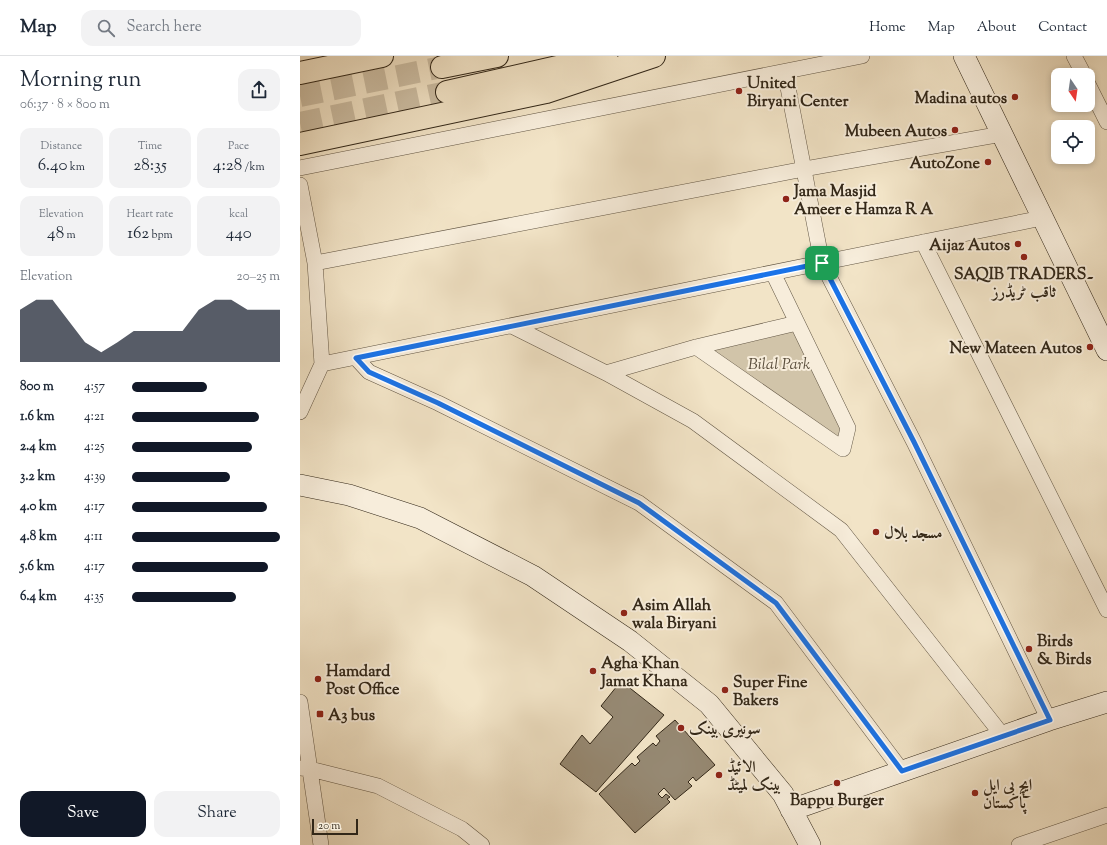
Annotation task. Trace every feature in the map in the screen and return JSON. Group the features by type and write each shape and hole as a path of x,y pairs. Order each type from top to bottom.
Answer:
{"highway":[{"path":"300,73 382,56"},
{"path":"442,68 497,56"},
{"path":"447,92 606,56"},
{"path":"300,144 546,92 654,56"}],"street":[{"path":"300,168 862,56"},
{"path":"964,56 1107,350"},
{"path":"1074,56 1080,68"},
{"path":"785,72 822,263 914,442 1050,720"},
{"path":"1095,98 1107,122"},
{"path":"315,263 804,169 1002,134"},
{"path":"300,185 315,263 322,364 300,412"},
{"path":"322,364 1042,218"},
{"path":"923,242 1107,610"},
{"path":"696,347 843,449 848,428 773,273"},
{"path":"606,373 696,347 798,323"},
{"path":"512,326 606,373 693,421 841,530 1003,736"},
{"path":"356,358 369,372 438,403 639,503 776,603 902,771"},
{"path":"300,485 349,495 420,518 533,576 630,642 709,704 783,794 810,845"},
{"path":"300,702 305,769 322,845"},
{"path":"791,810 1003,736 1107,702"},
{"path":"305,769 378,786 462,829 482,845"},
{"path":"1020,845 1107,815"}],"green space":[{"name":"Bilal Park","path":"797,323 848,428 843,449 696,347"}],"building":[{"path":"621,681 664,715 596,792 560,764 582,735 590,744 613,717 601,706"},
{"path":"675,720 715,765 696,781 693,777 688,782 692,786 675,800 664,788 658,794 662,798 666,794 670,797 667,799 670,802 635,833 599,794 632,763 635,766 640,761 637,757 653,743 656,746 660,741 656,736"}],"tunnel":[{"path":"300,96 442,67"},
{"path":"300,123 447,92"}],"place":[{"name":"United Biryani Center","path":"739,91"},
{"name":"Madina autos","path":"1015,97"},
{"name":"Mubeen Autos","path":"955,130"},
{"name":"AutoZone","path":"988,162"},
{"name":"Jama Masjid Ameer e Hamza R A","path":"786,199"},
{"name":"Aijaz Autos","path":"1018,244"},
{"name":"SAQIB TRADERS۔ ثاقب ٹریڈرز","path":"1024,257"},
{"name":"New Mateen Autos","path":"1090,347"},
{"name":"مسجد بلال","path":"876,532"},
{"name":"Asim Allah wala Biryani","path":"624,613"},
{"name":"Birds & Birds","path":"1029,649"},
{"name":"Agha Khan Jamat Khana","path":"593,671"},
{"name":"Hamdard Post Office","path":"318,679"},
{"name":"Super Fine Bakers","path":"725,690"},
{"name":"A3 bus","path":"320,714"},
{"name":"سونیری بینک","path":"681,728"},
{"name":"الائیڈ بینک لمیٹڈ","path":"719,775"},
{"name":"Bappu Burger","path":"837,783"},
{"name":"ایچ بی ایل پاکستان","path":"975,793"}],"route":[{"path":"822,263 914,442 1050,720 902,771 776,603 639,503 438,403 369,372 356,358 822,263"}]}
